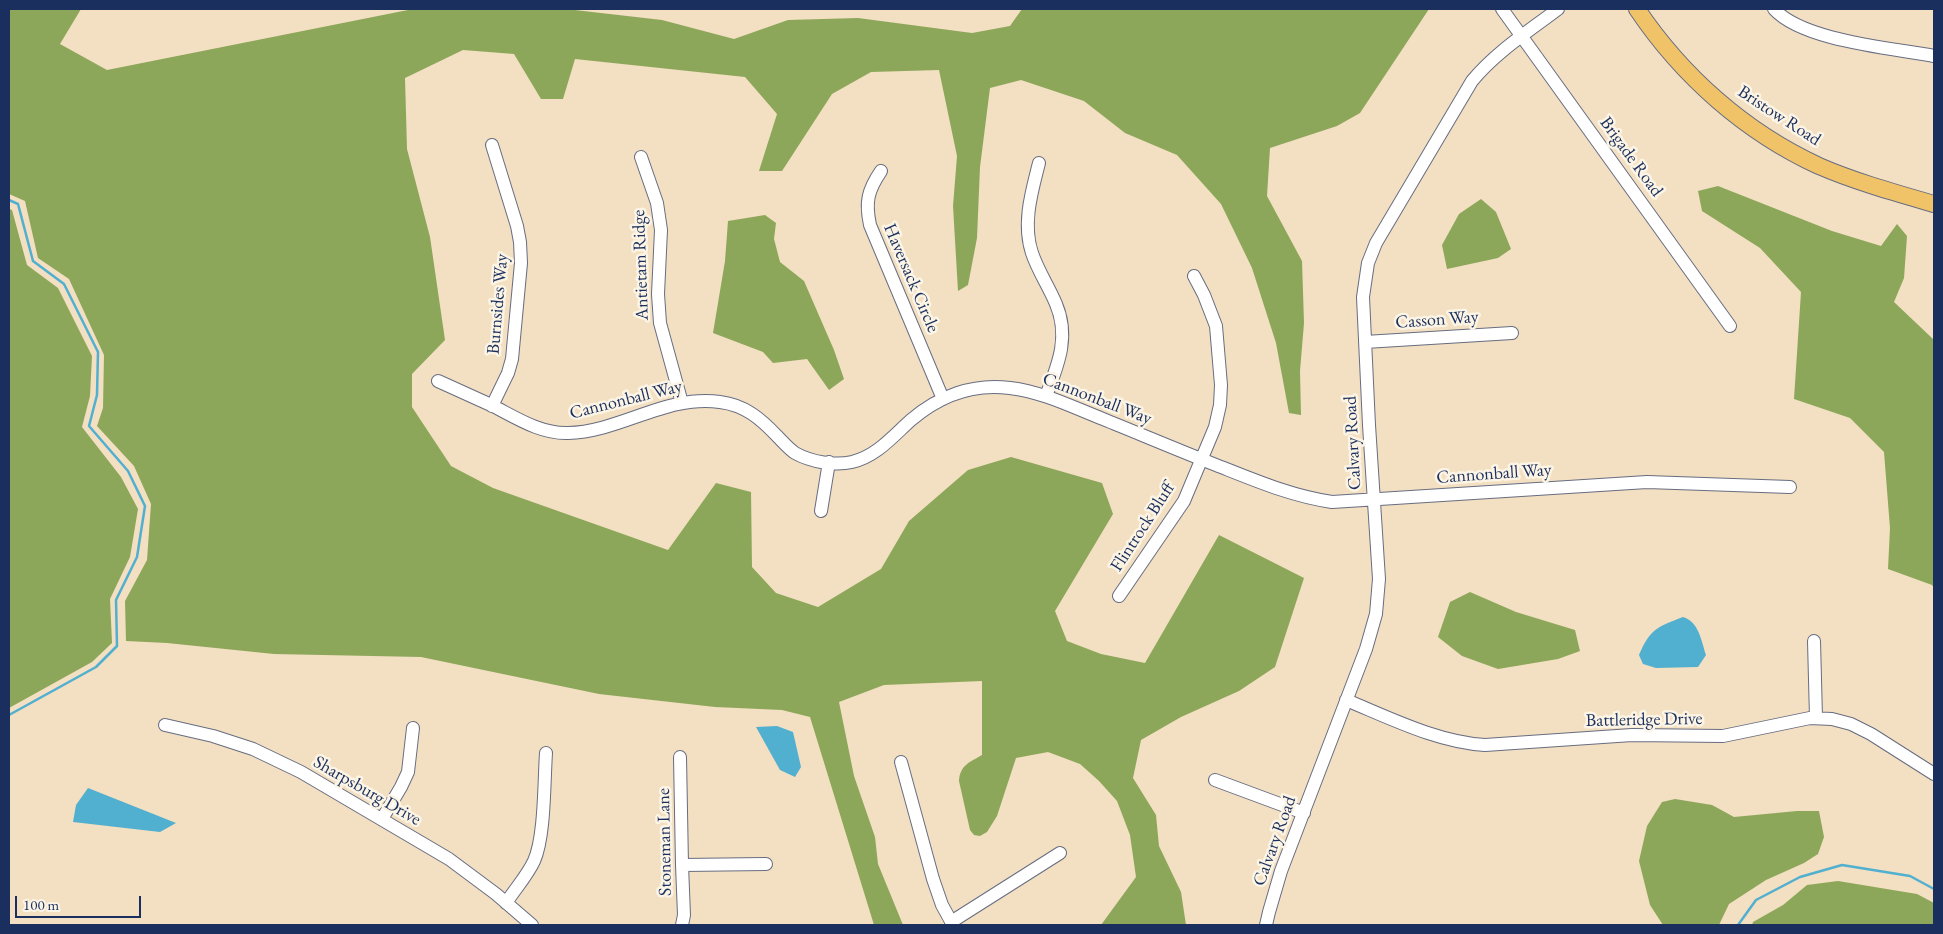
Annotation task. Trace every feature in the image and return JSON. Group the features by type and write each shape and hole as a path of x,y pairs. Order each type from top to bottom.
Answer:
{"main road":[{"name":"Bristow Road","path":"1637,9 1674,57 1701,85 1731,112 1764,135 1819,165 1864,183 1934,204"}],"street":[{"name":"Brigade Road","path":"1502,9 1730,326"},
{"name":"Calvary Road","path":"1266,925 1268,912 1281,871 1366,650 1378,598 1379,579 1363,297 1368,263 1376,242 1472,81 1482,70 1558,9"},
{"path":"1774,9 1801,28 1825,36 1934,56"},
{"name":"Burnsides Way","path":"492,146 517,226 521,263 512,359 508,373 492,406"},
{"name":"Antietam Ridge","path":"641,157 657,203 661,230 658,294 660,323 682,403"},
{"path":"1039,163 1028,210 1029,239 1032,252 1056,304 1063,330 1059,361 1046,396"},
{"name":"Haversack Circle","path":"881,171 870,187 868,196 867,210 870,225 943,398"},
{"name":"Flintrock Bluff","path":"1119,596 1184,501 1215,427 1220,405 1221,385 1216,326 1204,295 1194,276"},
{"name":"Casson Way","path":"1365,342 1512,333"},
{"name":"Cannonball Way","path":"438,381 529,425 548,431 567,433 590,430 682,403 718,401 734,404 749,410 760,418 795,452 812,460 839,464 853,462 881,448 929,406 943,398 965,390 997,387 1046,396 1304,498 1332,502 1647,482 1790,487"},
{"path":"821,511 829,462"},
{"path":"1814,641 1816,718"},
{"name":"Battleridge Drive","path":"1346,700 1421,730 1465,744 1484,745 1632,735 1723,736 1816,718 1832,719 1851,724 1871,734 1934,774"},
{"name":"Sharpsburg Drive","path":"165,725 212,736 253,749 301,772 449,859 532,925"},
{"path":"382,819 408,772 413,728"},
{"path":"506,903 535,860 540,842 546,752"},
{"name":"Stoneman Lane","path":"680,757 684,915 682,925"},
{"path":"901,762 933,879 942,905 952,924 1060,853"},
{"path":"1215,780 1304,813"},
{"path":"682,865 766,864"}],"green space":[{"path":"9,9 81,9 60,44 107,70 413,9 566,9 662,20 734,39 788,20 858,18 972,33 1010,26 1022,9 1429,9 1360,113 1337,126 1270,148 1267,196 1302,261 1304,323 1300,371 1301,415 1289,413 1276,343 1252,268 1221,204 1177,155 1125,133 1084,101 1021,80 990,88 980,167 977,238 968,285 958,291 953,206 957,156 939,70 871,72 832,94 782,171 759,171 777,114 745,77 575,59 563,99 541,99 514,54 463,50 405,78 407,149 430,237 445,340 412,374 412,407 451,466 493,488 668,550 716,483 751,492 752,567 776,593 818,607 881,569 909,521 968,470 1011,457 1102,483 1113,514 1055,611 1067,641 1101,654 1145,663 1219,535 1304,578 1275,667 1239,691 1181,717 1141,740 1133,778 1156,815 1159,846 1181,892 1186,925 1101,925 1136,877 1130,835 1117,801 1080,764 1048,752 1016,758 997,816 987,832 980,836 974,835 970,830 959,781 961,771 970,762 982,755 982,681 884,685 839,702 854,776 875,837 878,864 903,925 874,925 810,717 782,710 715,707 599,694 421,657 274,654 167,643 126,641 125,601 147,560 151,504 134,466 97,426 103,408 104,355 69,279 38,258 25,201 9,194"},
{"path":"1718,186 1832,231 1881,246 1897,224 1907,236 1904,278 1894,302 1933,339 1934,345 1934,588 1932,585 1888,569 1890,528 1884,452 1850,418 1794,399 1801,292 1760,248 1702,211 1698,191"},
{"path":"1481,199 1496,212 1511,249 1498,258 1447,269 1442,245 1459,214"},
{"path":"9,209 12,210 27,265 58,288 92,356 90,396 82,427 121,477 138,509 130,557 110,599 112,643 92,662 9,708"},
{"path":"765,215 776,223 774,239 780,262 804,281 834,350 844,379 829,390 807,359 773,363 763,352 713,333 725,261 728,221"},
{"path":"1470,592 1516,612 1575,630 1580,651 1558,659 1498,669 1462,656 1438,637 1450,602"},
{"path":"1675,799 1712,805 1734,817 1797,811 1819,811 1824,837 1818,854 1804,863 1766,880 1729,904 1719,925 1663,925 1650,905 1639,861 1647,826 1662,802"},
{"path":"1838,881 1917,894 1934,903 1934,925 1752,925 1753,922 1783,905 1807,885"}],"water":[{"path":"1683,617 1693,623 1703,643 1706,655 1698,667 1656,668 1643,664 1639,655 1651,634 1655,630"},
{"path":"777,726 793,732 801,767 795,777 780,770 756,727"},
{"path":"88,788 176,823 160,832 73,822 76,805"}],"waterway":[{"path":"9,200 18,204 33,261 64,284 98,352 97,395 89,426 128,471 145,506 137,557 116,600 117,646 96,667 9,715"},
{"path":"1738,925 1756,900 1800,877 1842,865 1910,876 1934,889"}]}
